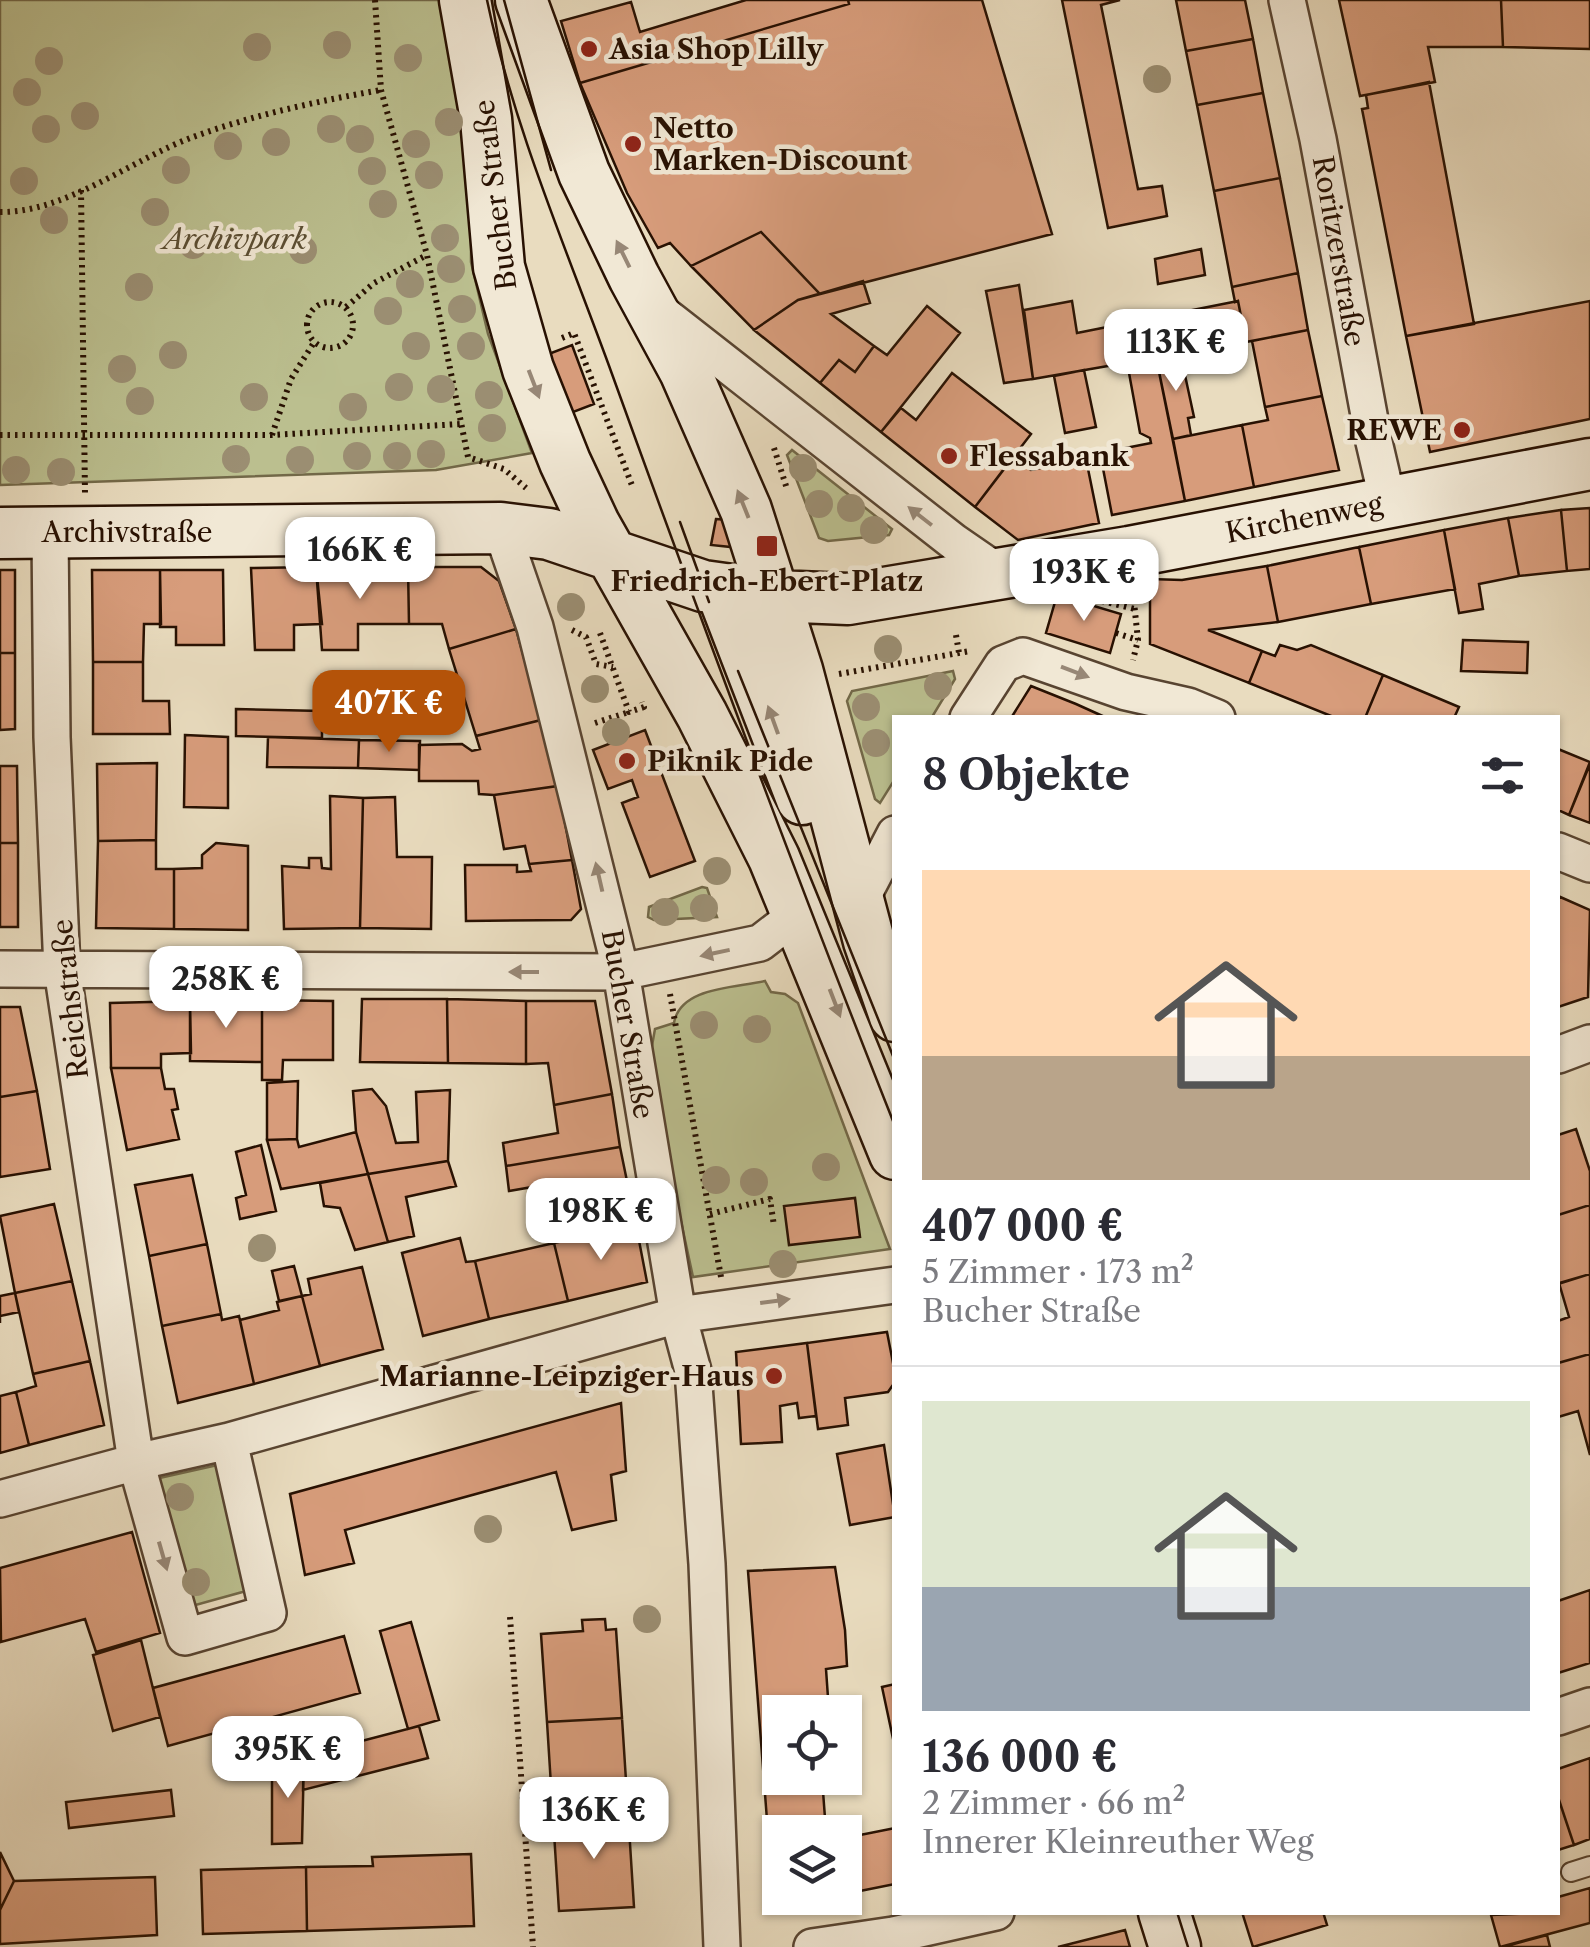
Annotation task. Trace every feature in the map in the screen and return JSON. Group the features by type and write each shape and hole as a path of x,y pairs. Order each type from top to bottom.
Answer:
{"main road":[{"name":"Bucher Straße","path":"465,0 486,118 492,213 504,292 544,410 610,554"},
{"path":"521,0 584,172 717,440 746,510 892,1007"},
{"name":"Kirchenweg","path":"720,590 848,599 1129,552 1590,464"},
{"name":"Archivstraße","path":"0,533 514,508 549,534 610,554"},
{"path":"610,554 720,590 810,820 859,903"},
{"path":"610,554 702,715 799,913 892,1146"},
{"path":"1165,1915 1175,1947"},
{"path":"1200,1915 1209,1947"}],"street":[{"name":"Roritzerstraße","path":"1287,0 1318,138 1388,502"},
{"path":"649,303 999,573"},
{"name":"Bucher Straße","path":"514,508 536,627 621,972 678,1315 693,1370 703,1504 722,1947"},
{"name":"Reichstraße","path":"67,532 52,737 62,969 136,1462 185,1637 268,1613 229,1441"},
{"path":"970,715 1003,664 1023,656 1126,692 1210,715"},
{"path":"859,903 892,840"},
{"path":"1560,852 1590,864"},
{"path":"0,969 621,972 760,943 799,913"},
{"path":"1560,1054 1590,1043"},
{"path":"0,1499 229,1441 678,1315 892,1285"},
{"path":"1560,1716 1590,1706"},
{"path":"812,1947 893,1936 983,1915"}],"lane":[{"path":"1571,1872 1590,1866"}],"path":[{"path":"374,0 381,90 427,255 468,456 504,469 514,508"},
{"path":"0,212 20,212 81,190 193,137 321,101 381,90"},
{"path":"67,532 87,434 81,190"},
{"path":"346,307 374,283 427,255"},
{"path":"272,435 291,379 313,344 306,321 316,307 330,300 346,307 354,322 352,335 330,349 313,344"},
{"path":"559,350 555,340 583,329"},
{"path":"574,333 633,488"},
{"path":"0,435 272,435 460,424"},
{"path":"1126,692 1138,640 1129,552"},
{"path":"600,633 624,699"},
{"path":"1116,634 1138,640"},
{"path":"956,635 959,653"},
{"path":"586,636 596,664 612,667"},
{"path":"823,672 838,674 996,647 1023,656"},
{"path":"671,998 727,1308"},
{"path":"710,1214 770,1199 774,1226"},
{"path":"510,1617 533,1947"}],"green space":[{"name":"Archivpark","path":"0,0 444,0 471,132 471,262 488,334 532,453 436,470 0,485"},
{"path":"792,450 892,529 889,535 828,541 819,538 787,455"},
{"path":"953,671 955,679 933,715 892,715 892,784 880,803 875,799 847,701 852,691"},
{"path":"707,888 717,917 648,917 649,907"},
{"path":"765,981 771,992 785,994 798,1003 890,1249 693,1277 648,1068 655,1029 674,1023 678,1011 697,996"},
{"path":"222,1464 246,1591 192,1606 155,1479"}],"building":[{"path":"746,0 848,0 849,4 580,83 561,21 631,2 640,32"},
{"path":"848,0 982,0 1052,234 820,294 761,232 691,266 670,243 658,248 627,193 580,83 849,4"},
{"path":"1062,0 1120,0 1101,5 1138,189 1162,186 1167,216 1108,228"},
{"path":"1176,0 1245,0 1253,39 1186,51"},
{"path":"1339,0 1501,0 1503,47 1428,47 1435,82 1360,96"},
{"path":"1501,0 1590,0 1590,49 1503,47"},
{"path":"1253,39 1263,93 1197,105 1186,51"},
{"path":"1429,82 1474,324 1406,336 1362,109 1368,108 1366,95"},
{"path":"1263,93 1280,178 1214,191 1197,105"},
{"path":"1280,178 1298,273 1232,287 1214,191"},
{"path":"761,232 820,294 798,300 754,330 691,266"},
{"path":"1201,249 1205,275 1158,284 1155,259"},
{"path":"1298,273 1308,330 1246,342 1232,287"},
{"path":"863,281 870,303 831,314 874,346 855,372 839,360 820,383 754,330 798,300"},
{"path":"1019,285 1033,379 1004,383 986,291"},
{"path":"1072,301 1077,333 1238,301 1246,342 1033,379 1024,310"},
{"path":"1590,301 1590,419 1430,452 1406,336"},
{"path":"927,306 960,333 881,432 820,383 839,360 855,372 874,346 887,355"},
{"path":"1308,330 1322,396 1265,407 1252,341"},
{"path":"572,345 594,404 568,414 546,355"},
{"path":"1180,352 1194,417 1188,418 1191,435 1173,439 1156,357"},
{"path":"1156,357 1185,501 1112,515 1100,453 1151,443 1150,438 1140,433 1127,362"},
{"path":"1084,370 1096,427 1065,433 1054,376"},
{"path":"952,373 1031,434 975,507 881,432 901,408 916,420"},
{"path":"1322,396 1339,470 1254,487 1242,425 1268,420 1265,407"},
{"path":"1242,425 1254,487 1185,501 1173,439"},
{"path":"1013,457 1031,470 1086,459 1099,523 1018,540 975,507"},
{"path":"1590,508 1590,569 1567,571 1561,510"},
{"path":"1561,510 1567,571 1519,576 1508,518"},
{"path":"1508,518 1519,576 1479,584 1483,609 1459,613 1444,530"},
{"path":"716,519 728,520 731,547 711,545"},
{"path":"1444,530 1455,589 1371,604 1359,547"},
{"path":"1359,547 1371,604 1278,622 1267,566"},
{"path":"1267,566 1278,622 1208,630 1262,651 1249,683 1150,644 1150,579 1182,580"},
{"path":"316,567 322,624 294,625 294,650 255,650 251,568"},
{"path":"316,567 408,567 409,624 358,624 358,650 322,650"},
{"path":"408,567 481,567 499,581 516,629 449,649 442,624 409,624"},
{"path":"0,570 15,570 15,653 0,653"},
{"path":"92,570 160,570 161,624 144,624 143,662 93,662"},
{"path":"160,570 223,570 224,645 176,645 176,627 160,627"},
{"path":"1057,595 1121,614 1110,653 1046,633"},
{"path":"516,629 541,720 476,736 449,649"},
{"path":"1463,640 1528,642 1527,673 1461,671"},
{"path":"1280,645 1297,650 1311,645 1383,675 1366,715 1329,715 1249,683 1262,651 1275,656"},
{"path":"0,653 15,653 15,729 0,730"},
{"path":"93,662 143,662 143,701 169,701 170,734 93,734"},
{"path":"1383,675 1459,707 1455,715 1366,715"},
{"path":"1031,686 1100,715 1013,715"},
{"path":"236,709 322,711 322,738 236,736"},
{"path":"541,720 558,786 494,795 479,794 478,781 419,781 419,745 462,744 472,751 480,749 476,736"},
{"path":"645,730 695,861 650,877 622,803 638,797 632,780 608,789 593,750"},
{"path":"185,735 228,737 228,808 184,807"},
{"path":"268,737 359,740 358,768 267,767"},
{"path":"359,740 420,741 419,770 358,768"},
{"path":"1560,750 1590,762 1569,815 1560,811"},
{"path":"157,763 156,840 98,841 97,764"},
{"path":"1590,764 1590,823 1569,815"},
{"path":"0,766 17,766 18,843 0,843"},
{"path":"558,786 572,860 529,864 525,846 504,849 494,795"},
{"path":"330,796 363,798 360,928 284,929 282,866 309,868 309,858 321,858 322,868 331,869"},
{"path":"395,797 397,857 432,857 431,929 360,928 363,798"},
{"path":"156,840 156,869 174,869 174,929 96,928 98,841"},
{"path":"0,843 18,843 18,927 0,927"},
{"path":"216,843 248,846 248,930 174,929 174,869 202,868 202,855"},
{"path":"572,860 581,909 571,920 466,921 465,865 517,865 517,872 531,871 529,864"},
{"path":"1560,897 1590,910 1588,997 1560,1006"},
{"path":"362,999 447,999 448,1063 360,1062"},
{"path":"447,999 526,1001 526,1064 448,1063"},
{"path":"262,1000 333,1001 333,1060 283,1060 282,1080 262,1080"},
{"path":"262,1000 262,1062 190,1061 190,1001"},
{"path":"190,1001 191,1053 161,1054 161,1068 111,1068 110,1003"},
{"path":"526,1001 595,1001 612,1094 554,1105 548,1063 526,1064"},
{"path":"0,1007 20,1007 37,1091 0,1097"},
{"path":"111,1068 161,1068 165,1089 174,1089 178,1109 172,1110 179,1139 127,1150"},
{"path":"298,1081 297,1139 267,1140 267,1083"},
{"path":"372,1089 386,1106 396,1143 418,1142 416,1092 450,1090 448,1161 368,1174 356,1132 353,1091"},
{"path":"37,1091 50,1169 0,1177 0,1097"},
{"path":"612,1094 620,1147 506,1166 503,1143 558,1133 554,1105"},
{"path":"1576,1129 1590,1171 1590,1205 1560,1214 1560,1134"},
{"path":"356,1132 368,1174 281,1189 267,1140 297,1139 299,1147"},
{"path":"261,1145 276,1211 240,1219 236,1198 246,1195 236,1152"},
{"path":"620,1147 636,1225 579,1238 567,1181 509,1191 506,1166"},
{"path":"448,1161 456,1186 406,1197 414,1236 388,1242 368,1174"},
{"path":"368,1174 388,1242 355,1250 340,1208 324,1206 320,1183"},
{"path":"192,1175 207,1244 149,1256 135,1185"},
{"path":"855,1198 860,1237 789,1245 784,1206"},
{"path":"54,1204 72,1281 15,1293 0,1216"},
{"path":"1590,1205 1590,1274 1560,1283 1560,1214"},
{"path":"636,1225 647,1282 568,1301 554,1243"},
{"path":"460,1238 466,1262 475,1261 489,1319 423,1336 402,1253"},
{"path":"554,1243 568,1301 489,1319 475,1261"},
{"path":"207,1244 221,1314 162,1326 149,1256"},
{"path":"294,1266 302,1296 279,1301 272,1271"},
{"path":"362,1267 383,1349 320,1366 302,1296 311,1294 308,1279"},
{"path":"1590,1274 1590,1354 1560,1362 1560,1320 1569,1317 1560,1283"},
{"path":"72,1281 90,1361 33,1374 15,1293"},
{"path":"15,1293 19,1312 0,1316 0,1296"},
{"path":"302,1296 320,1366 254,1384 240,1320 279,1310 277,1302"},
{"path":"221,1314 222,1320 239,1316 254,1384 178,1403 162,1326"},
{"path":"887,1332 892,1386 888,1392 845,1398 848,1425 818,1429 807,1343"},
{"name":"Marianne-Leipziger-Haus","path":"807,1343 816,1416 799,1418 797,1403 780,1406 782,1442 741,1444 736,1352"},
{"path":"1590,1354 1590,1455 1578,1411 1560,1416 1560,1362"},
{"path":"90,1361 104,1425 29,1445 16,1392 36,1386 33,1374"},
{"path":"16,1392 29,1445 0,1453 0,1396"},
{"path":"621,1403 626,1471 611,1475 616,1520 572,1530 556,1472 345,1530 354,1563 305,1575 290,1494"},
{"path":"884,1445 892,1518 850,1525 837,1454"},
{"path":"132,1532 160,1633 96,1652 85,1619 1,1642 0,1568"},
{"path":"835,1567 845,1630 847,1666 826,1669 828,1695 762,1695 762,1754 748,1571"},
{"path":"1590,1590 1590,1663 1560,1672 1560,1600"},
{"path":"605,1619 606,1630 616,1629 622,1718 547,1722 541,1634 583,1631 582,1620"},
{"path":"411,1622 439,1720 408,1729 380,1631"},
{"path":"344,1636 360,1693 168,1746 153,1688"},
{"path":"141,1640 160,1717 113,1731 93,1655"},
{"path":"892,1685 892,1734 882,1687"},
{"path":"622,1718 628,1812 553,1817 547,1722"},
{"path":"419,1726 428,1758 303,1790 304,1756"},
{"path":"304,1756 302,1843 272,1844 272,1763"},
{"path":"1590,1758 1590,1839 1574,1845 1560,1803 1560,1768"},
{"path":"171,1790 174,1816 69,1828 66,1802"},
{"path":"765,1795 823,1795 825,1815 767,1815"},
{"path":"1560,1803 1574,1845 1560,1849"},
{"path":"628,1812 634,1907 559,1911 553,1817"},
{"path":"892,1829 892,1885 862,1891 862,1835"},
{"path":"0,1852 14,1881 0,1910"},
{"path":"471,1854 474,1926 307,1931 306,1867 373,1866 372,1857"},
{"path":"306,1867 307,1931 203,1934 201,1870"},
{"path":"155,1877 157,1935 0,1944 0,1910 14,1881"},
{"path":"1590,1888 1590,1923 1500,1947 1491,1915 1560,1915 1560,1896"},
{"path":"1243,1915 1324,1915 1327,1925 1253,1947"},
{"path":"1125,1930 1130,1947 1058,1947"},
{"path":"1547,1935 1550,1947 1503,1947"}],"tram line":[{"path":"487,0 498,48 543,189 750,751 892,1118"},
{"path":"504,0 551,170"},
{"path":"680,522 709,602"},
{"path":"738,671 892,1054"},
{"path":"1178,1915 1188,1947"}],"place":[{"name":"Asia Shop Lilly","path":"589,49"},
{"name":"Netto Marken-Discount","path":"633,144"},
{"name":"REWE","path":"1462,430"},
{"name":"Flessabank","path":"949,456"},
{"name":"Friedrich-Ebert-Platz","path":"767,546"},
{"name":"Piknik Pide","path":"627,761"},
{"name":"Marianne-Leipziger-Haus","path":"774,1376"}]}
